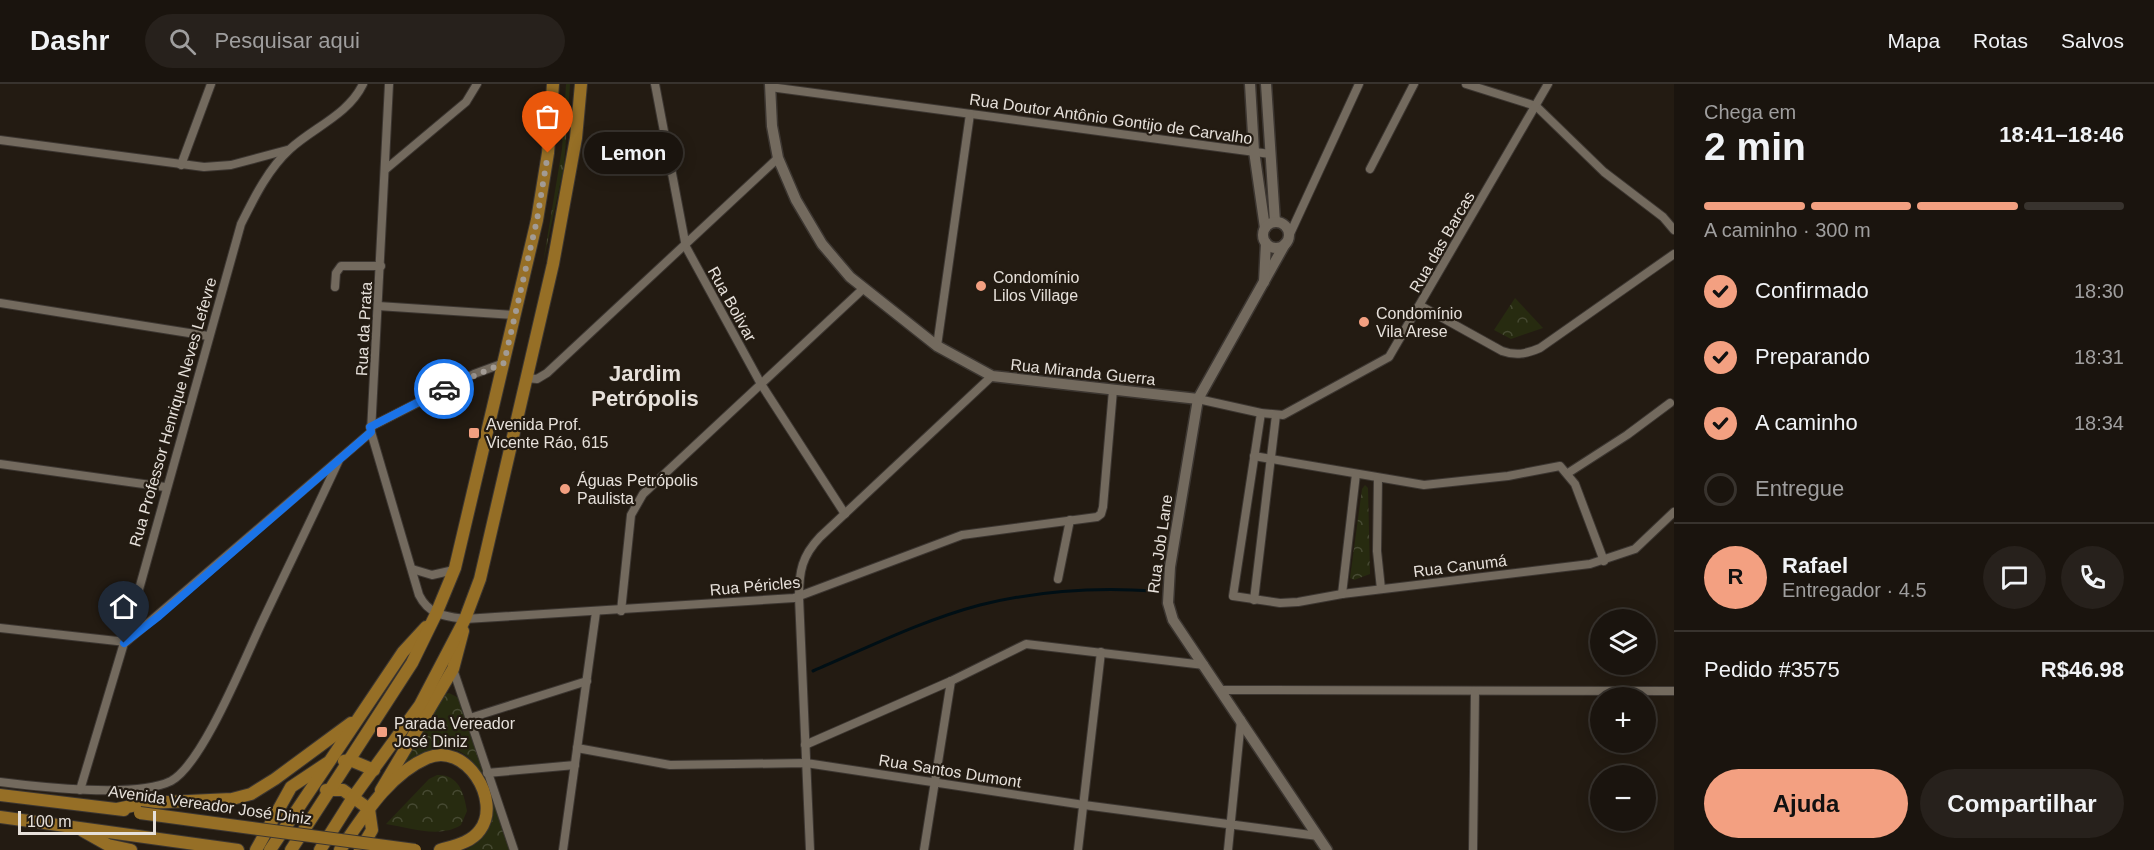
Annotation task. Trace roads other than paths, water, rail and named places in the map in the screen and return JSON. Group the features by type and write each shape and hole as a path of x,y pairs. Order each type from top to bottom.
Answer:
{"main road":[{"path":"291,850 333,789 412,663 454,570 537,220 548,153 553,84"},
{"path":"320,850 354,796 420,705 465,619 480,579 491,539 567,196 581,84"},
{"path":"270,850 403,652 436,614"},
{"path":"340,850 373,804 453,669 461,647 465,619"},
{"path":"117,809 147,803 232,799 250,794 285,772 361,715"},
{"path":"360,850 372,830 373,804 424,759 440,755 454,757 474,773 484,798 485,815 480,830 475,836 461,844 440,850"},
{"path":"256,850 291,787 330,762 350,760 374,770"},
{"path":"303,801 319,792 333,789 373,804"},
{"name":"Avenida Vereador José Diniz","path":"0,795 416,850"},
{"path":"0,817 238,850"},
{"path":"76,828 108,845 131,850"}],"street":[{"path":"181,165 211,84"},
{"name":"Rua Professor Henrique Neves Lefevre","path":"80,790 124,643 165,487 241,224 267,176 289,150 344,109 363,84"},
{"name":"Rua da Prata","path":"389,84 371,430 423,603 436,614"},
{"path":"386,170 466,102 477,84"},
{"name":"Rua Bolivar","path":"655,84 686,247 761,384 845,514"},
{"path":"1250,84 1254,151 1265,228 1263,236 1266,243 1278,248 1287,240 1286,227 1275,222"},
{"path":"1266,84 1275,222"},
{"name":"Rua Job Lane","path":"1327,850 1173,620 1168,603 1170,567 1198,399 1264,285 1287,240 1359,84"},
{"path":"1370,169 1414,84"},
{"path":"1466,84 1536,106 1604,172 1663,217 1674,230"},
{"name":"Rua das Barcas","path":"1198,399 1276,415 1294,410 1389,357 1548,84"},
{"name":"Rua Doutor Antônio Gontijo de Carvalho","path":"770,86 1270,154"},
{"name":"Rua Miranda Guerra","path":"770,86 772,126 778,158 796,200 822,244 864,288 937,346 992,376 1198,399"},
{"path":"937,346 970,114"},
{"path":"0,140 181,165 231,165 289,150"},
{"path":"526,378 537,380 547,373 686,247 778,158"},
{"path":"1265,228 1275,222"},
{"name":"Rua Job Lane","path":"1264,285 1266,243"},
{"path":"1420,306 1502,351 1511,354 1529,353 1540,348 1674,254"},
{"path":"335,288 336,273 341,266 381,266"},
{"path":"621,610 631,515 635,504 864,288"},
{"path":"0,303 208,336"},
{"path":"378,306 515,315"},
{"path":"0,628 124,643 159,616 371,430 474,374 504,363"},
{"path":"810,850 799,597 800,572 807,551 992,376"},
{"name":"Rua Péricles","path":"436,614 465,619 799,597 962,535 1100,515 1113,390"},
{"path":"1568,473 1670,403"},
{"path":"1261,413 1254,456 1377,478 1430,484 1508,476 1556,465 1568,473 1604,561"},
{"path":"1254,600 1276,415"},
{"name":"Rua Canumá","path":"1254,456 1233,596 1254,600 1280,603 1604,561 1635,549 1674,512"},
{"name":"Avenida Vereador José Diniz","path":"0,782 80,790 149,787 172,780 181,774 192,760 219,712 339,460"},
{"path":"0,464 165,487"},
{"path":"1342,594 1356,474"},
{"path":"1377,478 1377,551 1382,589"},
{"path":"1058,579 1070,520"},
{"path":"412,569 432,575 454,570"},
{"path":"563,850 596,612"},
{"path":"805,745 951,681 1026,644 1204,665"},
{"path":"1078,850 1101,652"},
{"path":"453,669 514,850"},
{"path":"470,718 587,681"},
{"path":"924,850 951,681"},
{"path":"1222,690 1674,691"},
{"path":"1473,850 1475,692"},
{"path":"1228,850 1241,719"},
{"name":"Rua Santos Dumont","path":"577,747 670,765 806,763 1084,805 1318,836"},
{"path":"488,773 575,765"}],"waterway":[{"path":"813,671 916,626 1001,600 1066,591 1154,591"}],"place":[{"name":"Lemon","path":"548,153"},
{"name":"Condomínio Lilos Village","path":"981,286"},
{"name":"Condomínio Vila Arese","path":"1364,322"},
{"name":"Avenida Prof. Vicente Ráo, 615","path":"474,433"},
{"name":"Águas Petrópolis Paulista","path":"565,489"},
{"name":"Parada Vereador José Diniz","path":"382,732"}],"district":[{"name":"Jardim Petrópolis","path":"645,386"}]}
